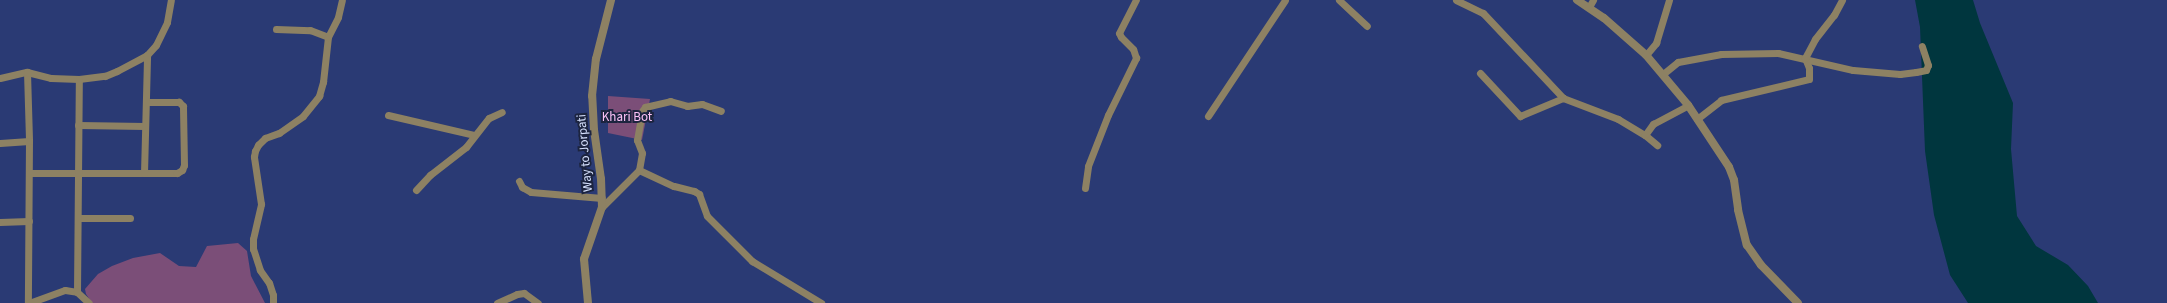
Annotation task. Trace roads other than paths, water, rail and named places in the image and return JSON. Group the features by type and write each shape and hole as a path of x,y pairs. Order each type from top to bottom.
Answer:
{"street":[{"path":"0,78 27,72 51,78 79,79 105,76 147,55 156,45 167,22 172,0"},
{"path":"273,303 273,295 269,283 260,270 253,249 253,239 261,204 254,157 258,145 265,138 292,126 316,100 323,82 328,37 338,17 342,0"},
{"name":"Way to Jorpati","path":"588,303 584,259 602,203 601,179 594,130 592,96 596,59 610,0"},
{"path":"1085,188 1088,166 1108,115 1136,58 1133,49 1119,33 1136,0"},
{"path":"1208,116 1285,0"},
{"path":"1339,0 1367,26"},
{"path":"1456,0 1483,13 1564,98 1618,119 1645,135 1657,145"},
{"path":"1577,0 1591,4 1646,55 1664,74 1688,105 1729,167 1734,180 1738,210 1747,245 1761,265 1798,303"},
{"path":"1646,55 1656,43 1669,0"},
{"path":"1697,119 1721,100 1809,79 1809,68 1805,58 1815,39 1834,14 1842,0"},
{"path":"276,29 310,30 328,37"},
{"path":"1664,74 1678,62 1721,54 1778,53 1853,70 1900,74 1911,73 1926,70 1928,65 1922,46"},
{"path":"144,173 147,55"},
{"path":"27,72 29,141 29,303 58,292 77,292 89,303"},
{"path":"1480,73 1520,116 1564,98"},
{"path":"77,292 79,79"},
{"path":"519,181 522,187 531,192 602,203 639,170 642,153 637,140 642,111 645,107 670,101 687,106 702,104 721,111"},
{"path":"29,173 177,174 182,170 184,165 182,104 146,102"},
{"path":"1645,135 1653,124 1688,105"},
{"path":"416,190 430,175 466,147 489,118 502,112"},
{"path":"388,115 474,135"},
{"path":"78,126 145,126"},
{"path":"0,143 29,141"},
{"path":"639,170 674,186 694,191 699,194 707,216 752,261 821,303"},
{"path":"78,218 130,218"},
{"path":"0,222 29,221"},
{"path":"497,303 517,294 524,293 538,303"}],"park label":[{"name":"Khari Bot","path":"627,117"}]}
